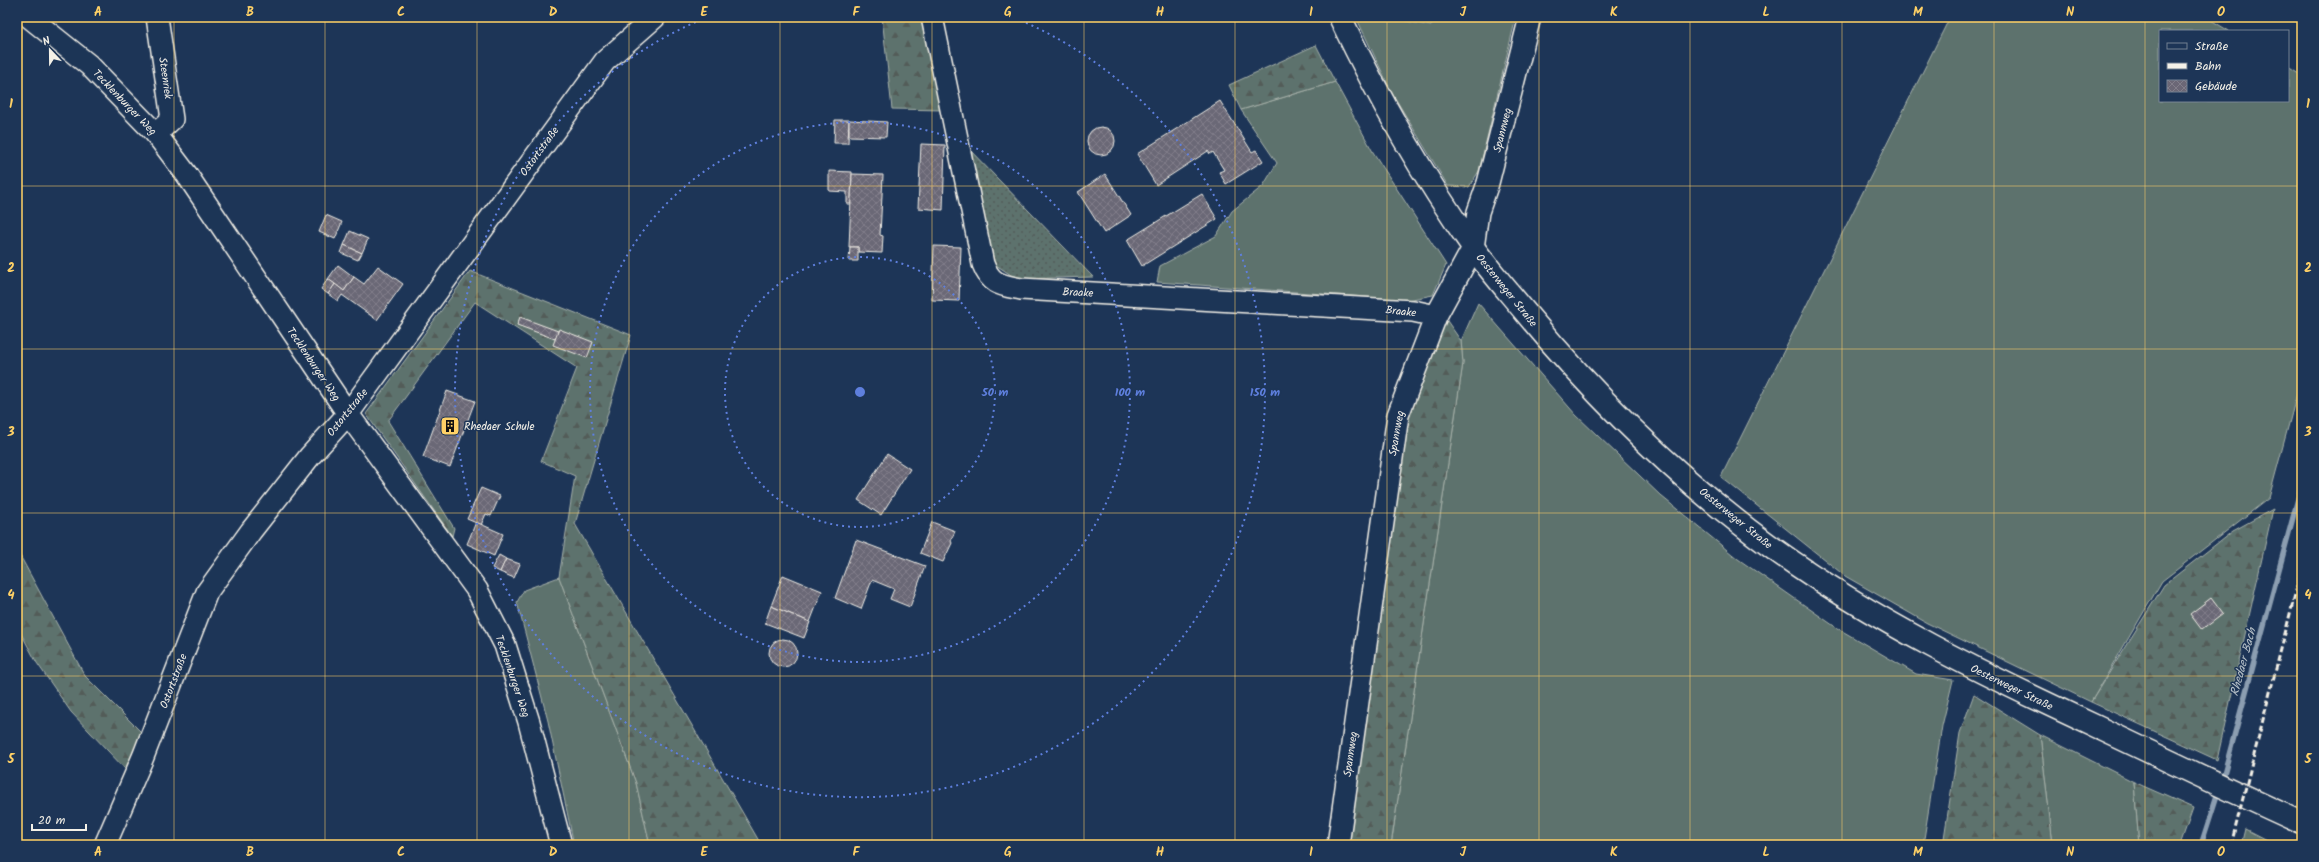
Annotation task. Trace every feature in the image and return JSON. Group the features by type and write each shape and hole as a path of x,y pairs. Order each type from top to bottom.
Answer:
{"street":[{"name":"Tecklenburger Weg","path":"29,17 89,65 156,134 187,175 348,414 477,590 505,646 529,722 561,845"},
{"name":"Steenriek","path":"156,134 172,119 157,17"},
{"name":"Ostortstraße","path":"105,845 143,757 207,592 251,531 310,456 348,414 605,61 655,17"},
{"name":"Braake","path":"932,17 983,264 987,276 999,285 1021,289 1413,311 1436,316"},
{"name":"Oesterweger Straße","path":"1340,17 1403,139 1473,248 1548,340 1614,413 1703,492 1774,548 1912,636 1999,681 2302,823"},
{"name":"Spannweg","path":"1338,845 1398,415 1436,316 1473,248 1478,212 1488,183 1530,17"}],"green space":[{"path":"882,17 924,17 943,110 892,109"},
{"path":"1356,17 1387,17 1431,26 1436,17 1516,17 1479,171 1469,187 1448,186 1392,93"},
{"path":"1950,17 2206,17 2227,30 2159,30 2159,102 2289,102 2289,68 2302,76 2302,375 2269,498 2162,581 2091,702 1927,623 1845,576 1721,477"},
{"path":"1316,45 1335,82 1241,110 1229,85"},
{"path":"1335,82 1373,152 1446,265 1433,295 1407,300 1157,282 1160,266 1216,236 1232,211 1263,186 1277,163 1241,110"},
{"path":"965,145 1093,277 1017,279 987,259"},
{"path":"470,271 631,335 575,524 759,841 759,845 650,845 636,783 559,577 575,476 541,461 577,368 475,302 388,421 454,528 452,536 366,414"},
{"path":"1478,303 1576,415 1661,496 1738,559 1837,628 1916,674 1953,680 1942,726 1923,845 1391,845 1463,363 1461,341"},
{"path":"1445,318 1461,341 1463,363 1391,845 1349,845 1407,415"},
{"path":"2273,509 2217,760 2091,702 2164,585 2233,531"},
{"path":"17,550 85,676 143,734 126,770 71,712 37,663 17,626"},
{"path":"559,577 636,783 650,845 574,845 548,721 517,602 524,590"},
{"path":"1974,694 2040,735 2053,845 1943,845 1960,733"},
{"path":"2040,735 2134,782 2139,845 2053,845"},
{"path":"2134,782 2193,808 2180,845 2139,845"},
{"path":"2245,829 2276,845 2241,845"}],"building":[{"path":"1220,101 1252,152 1256,150 1263,161 1226,184 1219,172 1224,170 1213,152 1210,154 1208,151 1156,185 1137,154"},
{"path":"835,120 849,120 848,143 834,143"},
{"path":"849,120 887,122 886,137 849,136"},
{"path":"1101,127 1111,131 1115,141 1111,151 1101,155 1091,151 1087,141 1091,131"},
{"path":"921,144 945,145 943,210 918,208"},
{"path":"829,171 852,172 851,204 847,204 847,192 829,191"},
{"path":"852,174 883,175 880,235 883,236 882,253 858,252 858,247 849,247"},
{"path":"1105,174 1131,215 1104,233 1078,192"},
{"path":"1202,194 1217,219 1142,266 1127,240"},
{"path":"326,215 342,222 335,239 319,232"},
{"path":"350,231 368,239 362,253 344,245"},
{"path":"344,245 362,253 358,260 341,253"},
{"path":"934,246 961,247 959,301 932,300"},
{"path":"850,247 858,247 858,261 849,261"},
{"path":"338,265 354,277 344,291 328,279"},
{"path":"378,266 403,284 377,320 342,295 338,301 328,294 335,284 344,291 354,277 364,284"},
{"path":"328,279 335,284 328,294 321,289"},
{"path":"520,317 558,331 555,339 517,325"},
{"path":"559,329 593,342 587,358 553,345"},
{"name":"Rhedaer Schule","path":"447,391 475,401 450,467 423,457"},
{"path":"887,454 910,469 881,515 858,500"},
{"path":"481,488 500,496 491,516 486,514 481,525 467,519"},
{"path":"476,522 503,534 494,556 467,544"},
{"path":"932,522 955,531 951,541 952,543 943,562 920,553"},
{"path":"856,540 925,566 910,607 890,599 894,589 872,580 861,609 835,598"},
{"path":"499,555 506,559 500,572 492,568"},
{"path":"506,559 520,564 514,578 500,572"},
{"path":"783,575 822,591 810,622 771,606"},
{"path":"2211,598 2223,614 2202,630 2190,614"},
{"path":"771,606 810,622 804,638 765,623"},
{"path":"783,639 793,643 797,653 793,663 783,667 773,663 769,653 773,643"}],"waterway":[{"name":"Rhedaer Bach","path":"2222,781 2302,484"},
{"name":"Rhedaer Bach","path":"2201,845 2219,789"}],"railway":[{"path":"2231,845 2302,567"}],"place":[{"name":"Rhedaer Schule","path":"450,426"}]}
